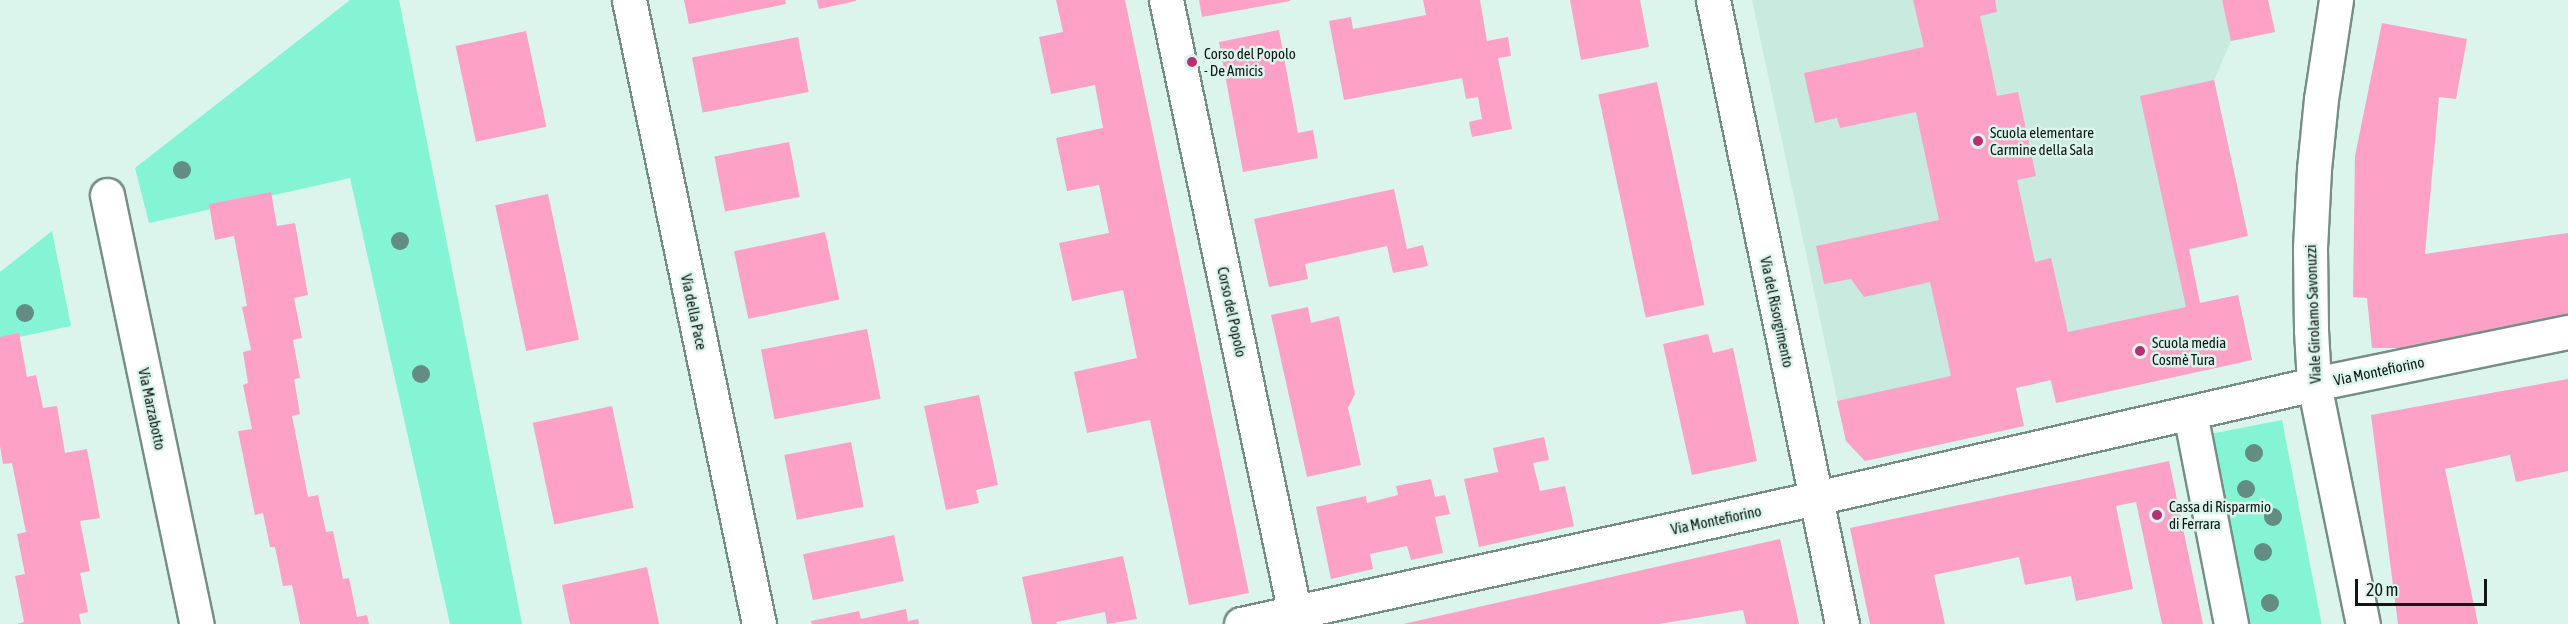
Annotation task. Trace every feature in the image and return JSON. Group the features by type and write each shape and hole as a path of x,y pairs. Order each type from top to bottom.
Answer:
{"street":[{"name":"Via della Pace","path":"629,0 759,624"},
{"name":"Corso del Popolo","path":"1166,0 1296,618"},
{"name":"Via del Risorgimento","path":"1713,0 1842,624"},
{"name":"Viale Girolamo Savonuzzi","path":"2336,0 2321,99 2314,169 2310,248 2314,384 2362,624"},
{"name":"Via Marzabotto","path":"107,195 197,624"},
{"name":"Via Montefiorino","path":"1241,624 1296,618 2314,384 2568,332"},
{"path":"2190,413 2231,624"}],"shaded area":[{"path":"1752,0 2268,0 2275,32 2231,41 2214,80 2248,236 2189,250 2200,303 2238,295 2252,360 2056,403 2050,380 2016,388 2024,426 1865,461 1846,441"}],"green space":[{"path":"350,0 399,0 522,624 450,624 350,178 149,223 135,168"},
{"path":"52,231 71,326 0,341 0,272"},
{"path":"2282,420 2322,624 2248,624 2211,434"}],"building":[{"path":"684,0 785,0 786,4 689,24"},
{"path":"817,0 856,0 856,1 819,9"},
{"path":"1056,0 1125,0 1249,593 1189,605 1150,420 1087,433 1074,372 1137,358 1123,290 1072,301 1059,243 1109,233 1099,185 1067,191 1056,138 1103,128 1095,85 1051,94 1039,37 1063,32"},
{"path":"1199,0 1290,0 1290,1 1202,17"},
{"path":"1423,0 1480,0 1487,41 1508,37 1511,56 1498,58 1512,129 1472,137 1469,122 1482,119 1478,97 1466,99 1462,78 1344,100 1329,21 1351,17 1353,29 1426,15"},
{"path":"1570,0 1640,0 1649,47 1581,60"},
{"path":"1913,0 1995,0 1997,12 1980,16 1997,96 2018,92 2036,176 2017,180 2035,262 2051,258 2068,332 2186,307 2140,96 2214,80 2248,236 2189,249 2200,303 2238,295 2252,360 2056,403 2051,380 2016,388 2024,426 1865,461 1846,441 1837,401 1951,376 1930,282 1864,297 1851,279 1824,284 1816,246 1939,220 1916,112 1840,128 1837,118 1815,123 1804,73 1924,47"},
{"path":"2222,0 2268,0 2275,32 2231,41"},
{"path":"2382,23 2467,39 2456,99 2439,97 2425,254 2568,233 2568,319 2428,348 2372,348 2367,298 2353,297 2355,156"},
{"path":"1279,30 1298,133 1313,130 1318,158 1243,172 1219,42"},
{"path":"526,31 546,127 476,142 456,46"},
{"path":"798,37 809,92 703,113 692,58"},
{"path":"1657,82 1704,305 1646,317 1598,94"},
{"path":"789,142 800,197 725,211 714,157"},
{"path":"1394,189 1407,249 1423,245 1428,266 1393,273 1387,246 1305,264 1308,279 1269,287 1254,219"},
{"path":"271,192 277,226 295,223 308,295 294,298 302,338 293,340 300,378 294,379 300,414 292,416 308,497 318,495 326,532 333,531 343,579 349,578 357,617 367,615 369,624 300,624 292,585 283,586 275,547 270,547 263,513 255,515 238,431 252,429 243,385 248,383 243,352 251,350 242,307 247,306 234,236 215,240 209,204"},
{"path":"548,194 579,340 526,351 495,205"},
{"path":"825,232 839,299 748,319 734,251"},
{"path":"1308,307 1311,323 1339,316 1355,394 1348,408 1361,465 1307,477 1271,315"},
{"path":"867,329 881,399 775,419 761,350"},
{"path":"19,333 27,377 36,375 43,408 57,406 65,453 87,449 100,518 80,521 90,571 80,573 88,612 79,614 81,624 17,624 24,622 15,576 25,574 17,534 26,532 12,463 3,464 0,446 0,337"},
{"path":"1708,334 1713,353 1733,348 1757,461 1692,475 1663,344"},
{"path":"2568,379 2568,471 2516,482 2510,455 2445,469 2478,624 2398,624 2371,415"},
{"path":"979,395 998,485 976,490 979,503 946,510 924,406"},
{"path":"612,406 634,508 554,525 533,423"},
{"path":"1544,437 1549,460 1533,463 1540,491 1565,486 1574,526 1479,547 1464,479 1498,472 1493,448"},
{"path":"851,442 864,507 797,520 784,455"},
{"path":"2169,461 2203,624 2162,624 2136,502 2116,506 2133,589 2076,601 2071,576 2025,585 2019,557 1934,575 1945,624 1870,624 1850,528"},
{"path":"1431,479 1435,497 1445,495 1450,514 1435,517 1443,553 1411,560 1407,546 1370,554 1373,569 1331,579 1316,507 1366,496 1367,503 1398,495 1396,486"},
{"path":"894,535 904,581 813,600 803,554"},
{"path":"1780,539 1799,624 1746,624 1743,610 1659,624 1403,624"},
{"path":"1123,556 1137,619 1107,624 1105,612 1056,622 1057,624 1032,624 1022,577"},
{"path":"647,567 659,624 570,624 562,585"},
{"path":"906,609 908,621 918,619 919,624 812,624 811,621 859,611 861,619"}],"place":[{"name":"Corso del Popolo - De Amicis","path":"1192,62"},
{"name":"Scuola elementare Carmine della Sala","path":"1978,141"},
{"name":"Scuola media Cosmè Tura","path":"2140,351"},
{"name":"Cassa di Risparmio di Ferrara","path":"2157,515"}]}
